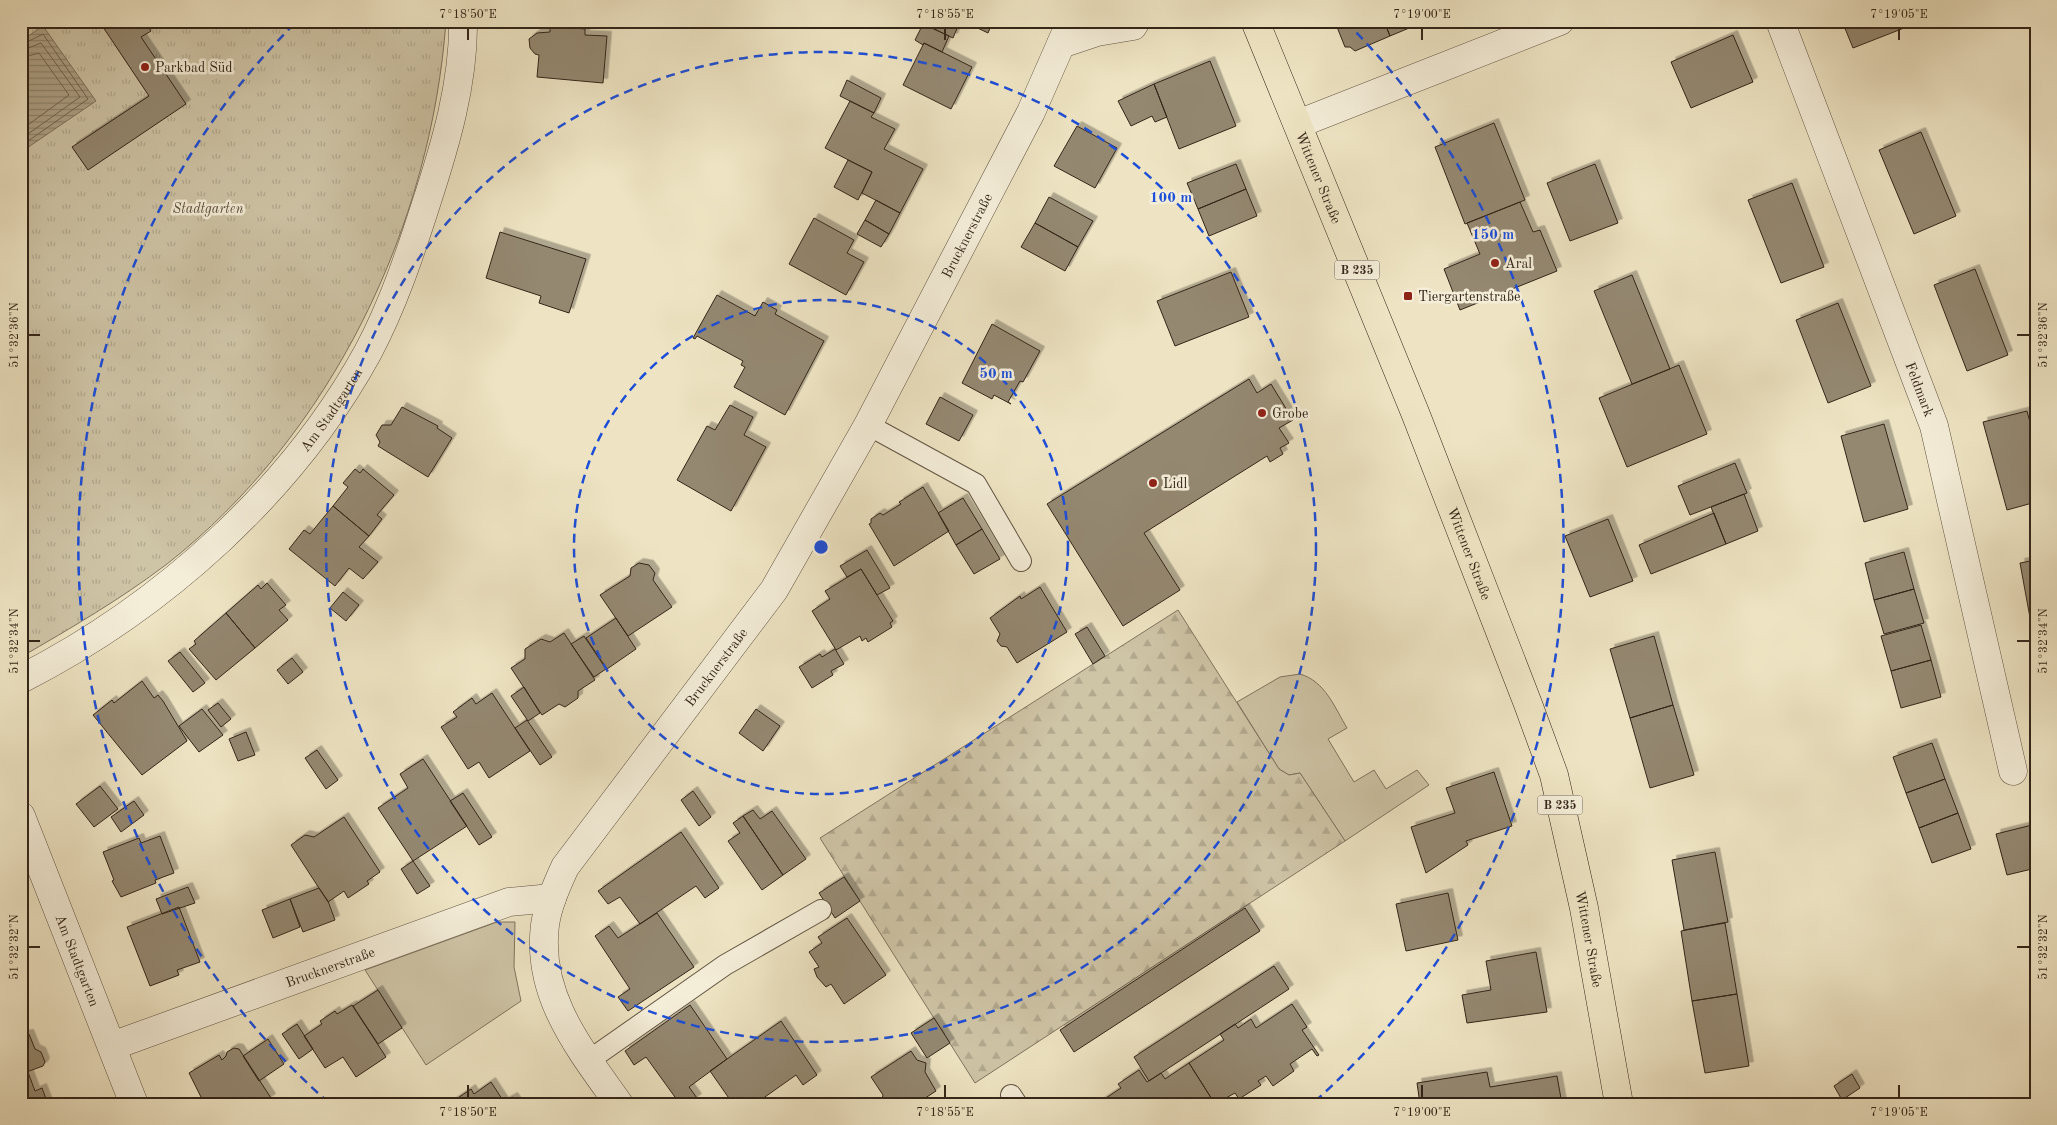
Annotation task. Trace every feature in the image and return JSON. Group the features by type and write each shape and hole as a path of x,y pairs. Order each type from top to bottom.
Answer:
{"main road":[{"name":"Wittener Straße","path":"1255,21 1416,415 1554,776 1584,908 1619,1104"}],"street":[{"name":"Am Stadtgarten","path":"21,679 45,667 134,610 226,536 308,447 368,351 404,271 445,146 464,45 463,21"},
{"name":"Brucknerstraße","path":"619,1104 588,1061 552,999 544,969 545,924 552,898 565,867 774,590 868,425 1031,112 1066,32 1097,32 1133,26 1136,21"},
{"path":"1298,124 1560,21"},
{"name":"Feldmark","path":"1780,21 1934,426 2012,771"},
{"name":"Am Stadtgarten","path":"21,816 134,1104"},
{"name":"Brucknerstraße","path":"112,1046 509,902 552,898"}],"lane":[{"path":"868,425 976,484 1021,561"},
{"path":"588,1061 725,965 821,910"}],"green space":[{"name":"Stadtgarten","path":"21,21 446,21 436,98 419,175 394,249 362,321 323,390 278,454 225,512 167,564 114,601 21,657"},
{"path":"1178,610 1279,769 1289,775 1300,773 1345,841 975,1083 820,838"},
{"path":"1300,674 1309,678 1323,689 1347,728 1328,739 1354,782 1374,770 1386,789 1417,770 1429,785 1345,841 1300,773 1289,775 1279,769 1237,702 1280,677"},
{"path":"497,922 515,922 514,967 521,1001 426,1065 365,970"}],"water":[{"path":"43,26 96,101 21,152 21,41"}],"building":[{"name":"Parkbad Süd","path":"99,21 145,21 151,31 141,37 186,104 88,170 72,147 149,96"},
{"path":"930,21 960,21 953,38 928,26"},
{"path":"963,21 993,21 988,33"},
{"path":"1352,21 1384,21 1390,36 1355,51 1350,47 1345,47 1337,27"},
{"path":"1384,21 1426,21 1390,36"},
{"path":"1842,21 1922,21 1853,48"},
{"path":"923,24 949,36 942,52 915,40"},
{"path":"550,26 585,29 585,35 607,36 603,83 537,77 539,55 535,54 530,48 529,39 537,33 550,32"},
{"path":"1733,35 1753,82 1691,108 1671,62"},
{"path":"924,43 972,67 951,109 903,85"},
{"path":"1210,61 1236,126 1179,149 1154,84"},
{"path":"847,80 881,98 874,113 840,96"},
{"path":"1154,84 1167,117 1155,122 1152,116 1131,126 1118,101"},
{"path":"850,101 874,113 871,117 895,129 884,149 923,169 900,213 862,193 872,172 825,148"},
{"path":"1494,123 1525,200 1465,224 1435,147"},
{"path":"1077,126 1117,148 1095,188 1054,166"},
{"path":"1921,132 1956,216 1914,234 1879,150"},
{"path":"848,160 872,172 858,200 834,187"},
{"path":"1236,164 1246,189 1198,209 1187,183"},
{"path":"1595,164 1618,223 1570,241 1547,183"},
{"path":"1792,183 1824,267 1781,283 1748,200"},
{"path":"1246,189 1257,216 1209,236 1198,209"},
{"path":"1049,197 1093,221 1078,247 1035,223"},
{"path":"876,200 900,213 889,234 865,220"},
{"path":"1520,202 1533,232 1540,230 1557,271 1460,310 1444,269 1480,254 1467,223"},
{"path":"814,218 854,240 847,253 864,262 846,295 789,264"},
{"path":"865,220 889,234 881,247 857,234"},
{"path":"1035,223 1078,247 1065,271 1021,247"},
{"path":"500,232 586,259 569,313 539,303 541,296 486,278"},
{"path":"1975,269 2008,355 1967,371 1934,285"},
{"path":"1231,272 1249,317 1175,346 1157,301"},
{"path":"1632,275 1670,369 1632,384 1594,291"},
{"path":"717,295 755,316 763,302 777,310 775,314 824,341 785,415 734,387 745,367 741,365 743,361 697,336 695,339 693,338"},
{"path":"1838,303 1871,386 1828,403 1796,320"},
{"path":"992,324 1040,351 1023,382 1020,381 1008,402 1011,404 994,395 992,399 962,383"},
{"path":"1679,365 1707,434 1627,467 1599,398"},
{"name":"Lidl","path":"1249,379 1257,393 1271,384 1293,420 1279,428 1289,443 1280,448 1283,454 1270,462 1267,456 1144,533 1180,590 1123,626 1047,504"},
{"path":"940,397 973,415 959,441 926,424"},
{"path":"730,405 753,417 744,435 766,447 731,511 677,480 707,426 715,430"},
{"path":"402,407 438,426 437,428 452,438 428,477 378,446 380,442 376,435 382,425 391,425"},
{"path":"2027,411 2036,445 2036,502 2007,510 1983,422"},
{"path":"1884,424 1908,509 1864,522 1841,436"},
{"path":"1735,463 1747,493 1690,515 1678,486"},
{"path":"355,469 360,473 363,469 394,495 377,515 382,519 369,536 333,506 348,487 343,483"},
{"path":"923,487 949,531 894,566 869,524 871,519 880,513 883,515 901,504 899,502"},
{"path":"1744,494 1758,531 1726,544 1711,507"},
{"path":"963,498 982,529 956,545 938,513"},
{"path":"333,506 369,536 359,547 378,562 363,579 349,568 335,586 289,549 304,530 310,534"},
{"path":"1714,513 1726,544 1651,574 1639,545"},
{"path":"1608,519 1633,581 1590,597 1565,536"},
{"path":"982,529 1000,559 974,574 956,545"},
{"path":"867,550 890,588 877,595 861,569 847,577 840,566"},
{"path":"1904,552 1914,589 1874,600 1865,563"},
{"path":"2036,560 2036,634 2033,634 2020,563"},
{"path":"639,563 649,565 655,573 653,580 672,607 628,636 600,595 630,576 631,568"},
{"path":"861,569 893,621 890,623 892,627 868,642 866,638 862,641 860,636 836,650 812,611 830,599 825,591"},
{"path":"267,583 286,605 279,610 288,620 255,648 226,613 258,585 261,589"},
{"path":"1040,587 1067,632 1017,663 1007,647 1001,646 997,641 1000,634 990,618 1020,596 1021,599"},
{"path":"1914,589 1924,623 1884,634 1874,600"},
{"path":"343,592 359,605 346,621 330,608"},
{"path":"226,613 255,648 216,680 189,649 196,644 194,641"},
{"path":"616,618 636,649 607,669 586,638"},
{"path":"1921,625 1931,660 1891,671 1881,636"},
{"path":"1087,627 1105,656 1093,664 1075,634"},
{"path":"564,633 595,680 578,691 578,698 565,707 559,704 542,715 511,668 525,659 525,649 541,639 550,642"},
{"path":"584,636 606,669 594,677 571,644"},
{"path":"1654,636 1673,705 1630,718 1610,649"},
{"path":"835,649 844,664 831,671 833,675 812,688 799,667 820,654 822,657"},
{"path":"180,652 205,683 193,692 168,661"},
{"path":"292,658 303,672 288,684 277,670"},
{"path":"1931,660 1941,697 1901,708 1891,671"},
{"path":"142,681 154,698 158,695 163,701 187,741 142,775 93,715 112,700 114,703"},
{"path":"524,687 540,713 528,721 511,696"},
{"path":"492,693 530,751 489,778 479,762 468,769 441,727 457,717 453,712 472,698 476,704"},
{"path":"218,703 231,719 221,727 208,710"},
{"path":"1673,705 1694,775 1650,788 1630,718"},
{"path":"202,709 223,735 199,752 179,726"},
{"path":"756,709 780,726 763,751 739,733"},
{"path":"527,720 552,757 540,765 515,728"},
{"path":"246,732 255,755 238,761 229,739"},
{"path":"1932,743 1945,779 1906,793 1893,757"},
{"path":"317,750 338,780 326,789 305,758"},
{"path":"423,759 467,826 413,861 378,808 408,788 400,774"},
{"path":"1494,772 1512,826 1466,841 1468,845 1426,873 1411,827 1455,813 1446,788"},
{"path":"1945,779 1958,813 1919,828 1906,793"},
{"path":"100,786 118,809 94,827 76,804"},
{"path":"693,791 711,817 699,826 681,800"},
{"path":"463,793 492,837 479,845 450,801"},
{"path":"134,801 144,815 121,832 111,817"},
{"path":"753,810 760,819 772,811 806,859 783,875 743,816"},
{"path":"1958,813 1971,849 1932,863 1919,828"},
{"path":"743,816 783,875 762,890 728,841 740,833 733,823"},
{"path":"344,817 380,872 367,881 369,884 348,898 344,891 328,902 291,845 305,835 314,837"},
{"path":"2036,824 2036,868 2007,875 1996,834"},
{"path":"681,832 719,888 705,898 696,886 640,924 620,897 608,904 598,891"},
{"path":"160,836 174,873 155,880 156,883 121,897 112,881 114,880 103,852 139,838 141,843"},
{"path":"1715,852 1728,922 1684,930 1672,860"},
{"path":"413,861 430,886 417,894 401,869"},
{"path":"844,877 860,901 835,918 819,893"},
{"path":"188,887 195,903 162,914 156,899"},
{"path":"319,888 328,901 335,920 303,932 290,899"},
{"path":"1448,893 1458,940 1406,951 1396,904"},
{"path":"290,899 300,927 273,938 262,910"},
{"path":"179,907 200,962 177,970 179,975 150,986 127,927"},
{"path":"1245,908 1260,931 1074,1052 1060,1030"},
{"path":"657,913 694,967 628,1011 618,997 630,989 595,936 609,926 618,938"},
{"path":"847,918 886,975 844,1004 831,984 826,987 817,977 814,969 819,967 809,952 822,943 818,937"},
{"path":"1725,923 1737,994 1692,1001 1681,931"},
{"path":"1536,952 1547,1012 1467,1023 1462,995 1491,990 1486,961"},
{"path":"1274,966 1289,989 1149,1081 1134,1057"},
{"path":"378,990 402,1028 378,1044 353,1006"},
{"path":"1737,994 1749,1066 1705,1073 1692,1001"},
{"path":"1292,1004 1307,1027 1302,1030 1319,1055 1317,1056 1312,1049 1290,1064 1294,1071 1273,1086 1266,1076 1258,1081 1261,1085 1239,1099 1235,1093 1215,1104 1189,1063 1224,1040 1220,1034 1235,1024 1238,1028 1251,1019 1256,1028"},
{"path":"352,1005 386,1057 356,1077 343,1057 325,1068 304,1036 322,1024 320,1021 335,1011 337,1014"},
{"path":"690,1005 727,1059 689,1087 697,1098 689,1104 680,1104 646,1057 634,1065 625,1051"},
{"path":"934,1018 950,1043 927,1058 911,1033"},
{"path":"781,1021 817,1075 803,1085 796,1075 755,1104 733,1104 710,1071"},
{"path":"297,1024 313,1049 299,1059 282,1034"},
{"path":"29,1034 35,1049 41,1052 45,1062 43,1066 21,1074 21,1036"},
{"path":"268,1039 284,1064 259,1081 243,1056"},
{"path":"234,1048 239,1049 271,1098 263,1104 204,1103 189,1073 219,1055 222,1060 227,1052"},
{"path":"911,1051 917,1060 926,1063 925,1072 936,1091 916,1104 881,1104 883,1095 871,1077"},
{"path":"1189,1063 1215,1104 1097,1104 1121,1088 1118,1084 1139,1070 1147,1082 1161,1073 1165,1079"},
{"path":"28,1072 35,1091 42,1088 48,1104 21,1104 21,1074"},
{"path":"1487,1072 1490,1087 1557,1076 1562,1104 1420,1104 1417,1083"},
{"path":"1852,1074 1860,1088 1842,1100 1834,1086"},
{"path":"491,1082 504,1102 513,1097 518,1104 449,1104 471,1089 474,1094"}],"place":[{"name":"Parkbad Süd","path":"145,67"},
{"name":"Aral","path":"1495,263"},
{"name":"Tiergartenstraße","path":"1408,296"},
{"name":"Grobe","path":"1262,413"},
{"name":"Lidl","path":"1153,483"}]}
